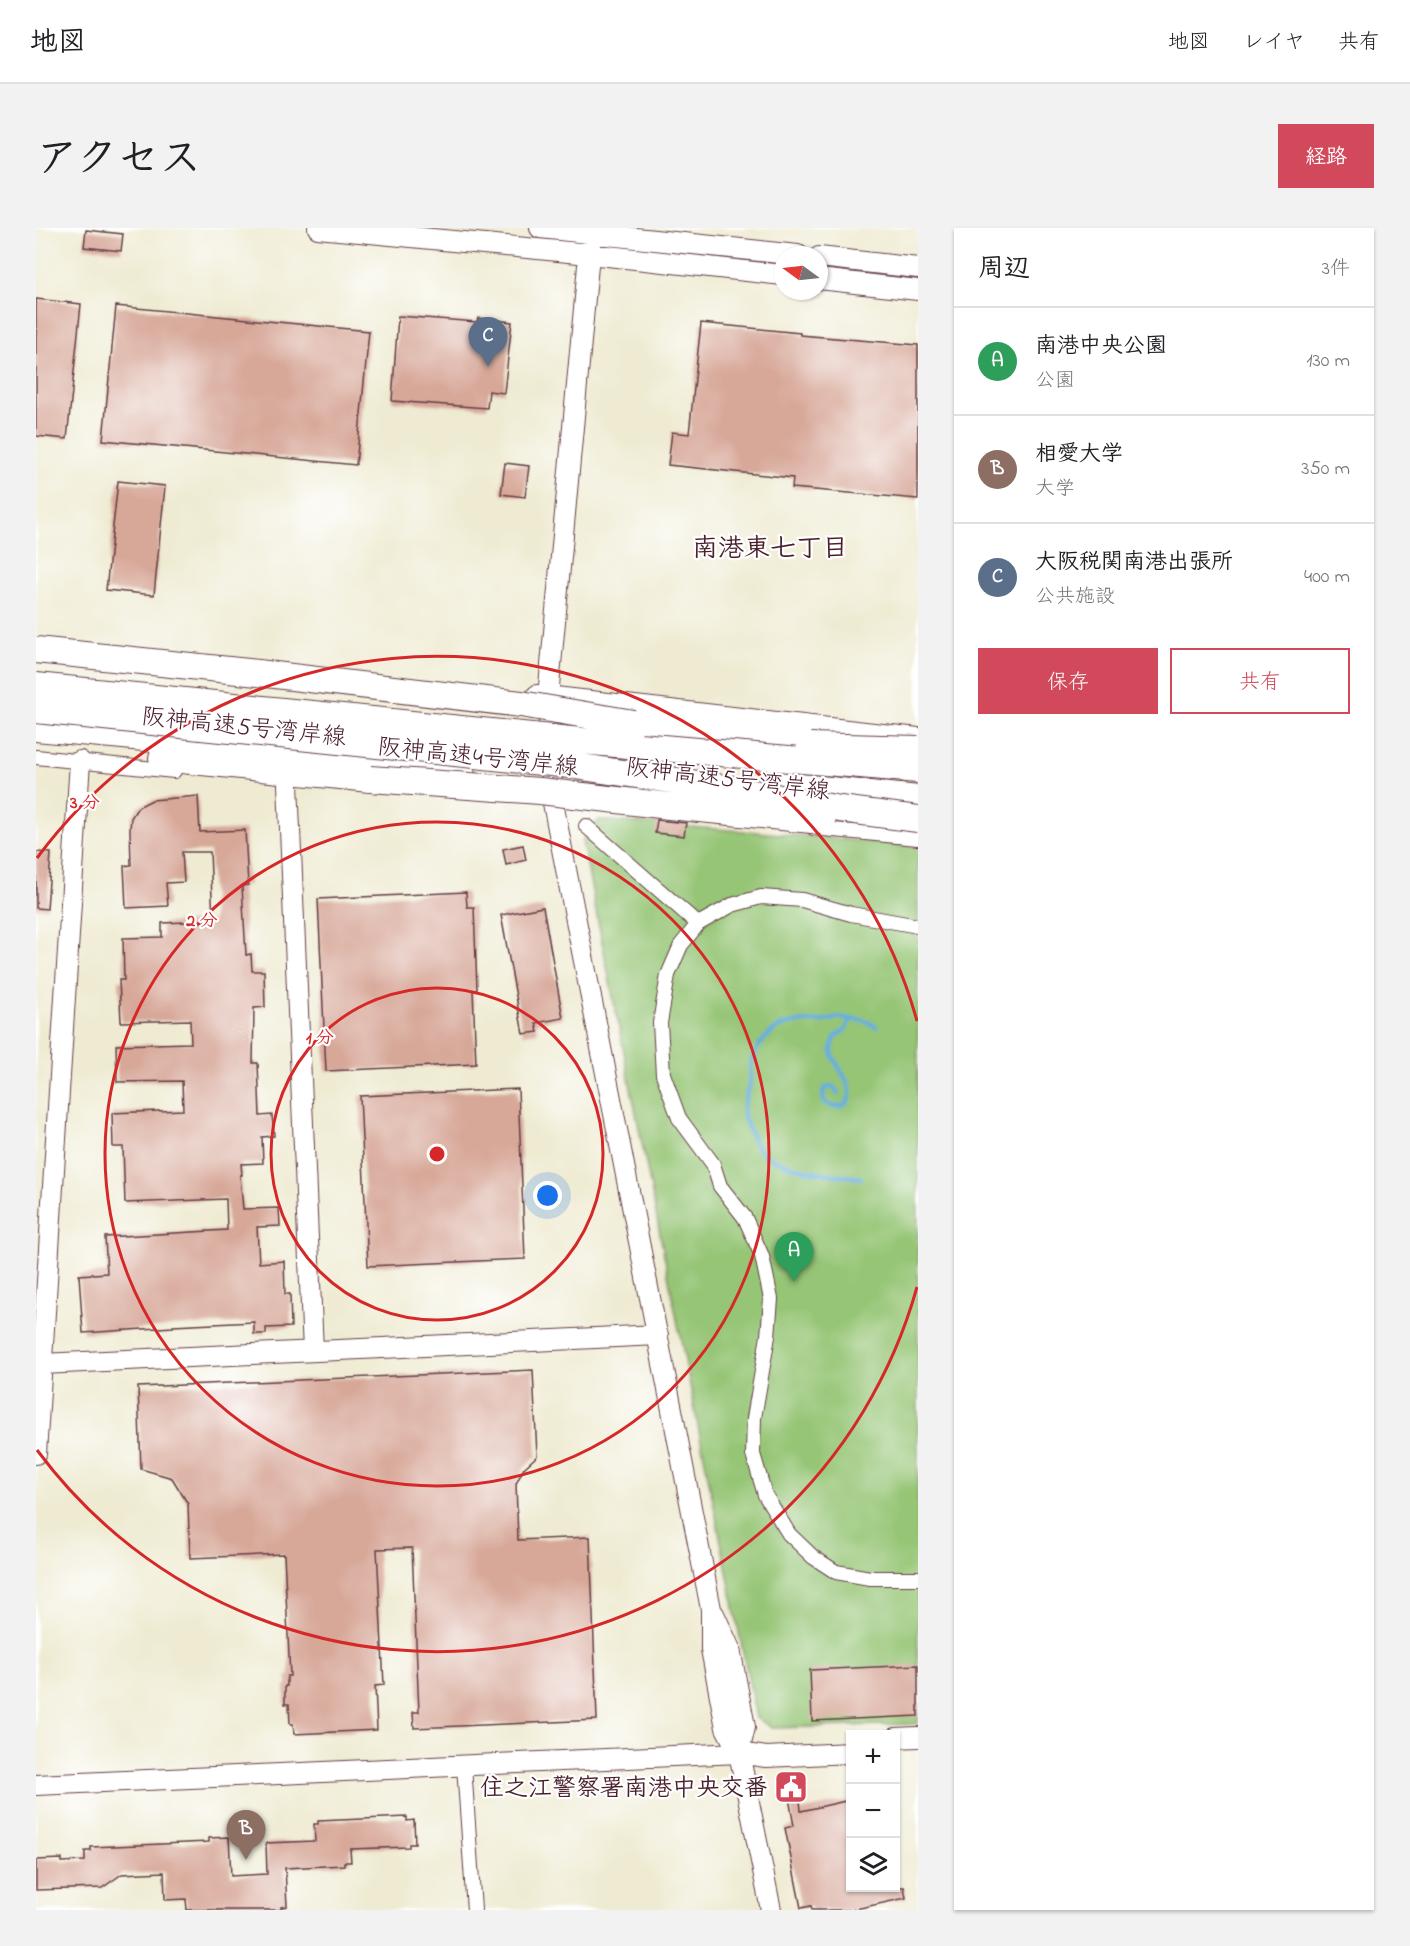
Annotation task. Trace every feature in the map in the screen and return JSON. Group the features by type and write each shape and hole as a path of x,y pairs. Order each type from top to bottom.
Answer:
{"highway":[{"path":"36,650 451,695 633,723"},
{"path":"36,671 517,716 761,734 918,739"},
{"name":"阪神高速4号湾岸線","path":"36,680 580,735 682,742 918,749"},
{"name":"阪神高速5号湾岸線","path":"36,686 580,741 918,770"},
{"name":"阪神高速5号湾岸線","path":"36,704 562,758 918,799"},
{"name":"阪神高速4号湾岸線","path":"36,710 561,764 696,783 840,809 918,819"},
{"path":"36,728 371,759 547,797"},
{"path":"36,745 547,797 669,806 918,830"}],"street":[{"path":"318,228 774,274"},
{"path":"540,228 774,252"},
{"path":"591,233 548,697 547,797 658,1335 711,1609 730,1649 745,1727 739,1753 771,1910"},
{"path":"828,258 918,268"},
{"path":"828,280 918,290"},
{"path":"36,640 918,739"},
{"path":"36,757 288,784 547,797 658,813"},
{"path":"36,1454 80,761"},
{"path":"288,784 312,1351"},
{"path":"686,817 918,838"},
{"path":"586,825 698,924"},
{"path":"918,926 851,914 802,900 761,897 732,905 698,924 681,945 668,975 660,1023 663,1074 679,1118 712,1164 720,1186 745,1218 762,1256 771,1299 768,1336 754,1418 753,1454 765,1495 789,1534 813,1557 836,1572 870,1578 918,1578"},
{"path":"42,1364 658,1335"},
{"path":"900,1738 918,1737"},
{"path":"739,1753 767,1744 846,1740"},
{"path":"900,1751 918,1750"},
{"path":"36,1785 739,1753 766,1757 846,1753"},
{"path":"464,1766 474,1910"}],"green space":[{"path":"599,820 918,847 918,1724 772,1728 756,1718 582,841"}],"building":[{"path":"86,230 123,234 121,251 84,247"},
{"path":"36,299 81,304 67,439 36,436"},
{"path":"116,306 369,331 356,465 103,440"},
{"path":"398,316 477,322 478,318 512,322 504,393 489,391 487,408 392,401"},
{"path":"701,323 800,333 800,335 918,345 918,499 792,488 793,478 668,465 672,432 689,434"},
{"path":"505,463 529,466 525,497 501,494"},
{"path":"118,481 165,486 154,595 106,590"},
{"path":"198,796 200,832 245,830 248,885 242,886 246,955 251,954 252,971 264,971 265,1007 254,1008 253,1063 258,1063 260,1116 272,1115 274,1136 262,1137 263,1163 241,1164 243,1209 279,1208 280,1226 257,1227 259,1263 284,1261 285,1294 290,1294 291,1327 266,1328 266,1334 254,1334 254,1322 83,1333 79,1275 107,1273 105,1237 227,1230 226,1199 125,1203 123,1147 113,1147 112,1113 183,1110 182,1081 117,1082 116,1045 191,1043 190,1020 121,1022 119,980 124,980 123,938 162,937 162,923 213,921 210,852 182,852 184,882 166,883 168,906 126,908 124,866 131,865 131,818 138,807 152,800"},
{"path":"657,820 686,823 684,836 655,833"},
{"path":"523,845 526,860 506,865 503,849"},
{"path":"36,852 51,853 47,909 36,908"},
{"path":"466,892 467,907 474,907 477,990 473,990 476,1064 326,1071 318,899"},
{"path":"543,907 563,1018 536,1023 538,1032 523,1034 501,915"},
{"path":"518,1089 525,1259 368,1266 360,1096"},
{"path":"533,1370 537,1456 524,1468 516,1484 518,1540 590,1537 597,1720 414,1728 413,1712 419,1712 412,1548 377,1549 384,1685 375,1686 377,1730 294,1734 293,1724 290,1724 289,1704 285,1704 285,1686 287,1686 287,1676 290,1676 284,1554 190,1558 188,1504 172,1478 141,1469 138,1387"},
{"path":"918,1665 918,1716 812,1721 810,1670"},
{"path":"798,1777 801,1811 846,1801 846,1892 900,1892 900,1887 904,1887 906,1898 851,1910 812,1910 811,1906 801,1908 785,1828 794,1826 789,1798 784,1798 783,1778"},
{"path":"407,1817 407,1821 414,1820 415,1844 409,1844 409,1847 350,1849 351,1862 344,1862 344,1865 285,1868 287,1906 281,1907 281,1910 187,1910 186,1899 165,1900 164,1872 122,1874 102,1888 36,1890 36,1860 85,1861 85,1851 91,1851 91,1847 209,1842 209,1838 229,1837 231,1876 267,1874 266,1843 315,1841 314,1824 318,1824 318,1821"}],"waterway":[{"path":"861,1178 822,1173 795,1167 771,1158 760,1151 750,1133 743,1110 750,1083 752,1060 759,1046 773,1031 789,1024 831,1020 839,1017 862,1020 876,1027"},
{"path":"838,1094 834,1087 825,1088 824,1102 833,1107 843,1106 850,1094 846,1079 834,1058 832,1046 835,1037 845,1030 851,1019"}],"place":[{"name":"大阪税関南港出張所","path":"488,367"},
{"name":"南港中央公園","path":"794,1282"},
{"name":"住之江警察署南港中央交番","path":"791,1787"},
{"name":"相愛大学","path":"246,1860"}],"district":[{"name":"南港東七丁目","path":"770,547"}]}
